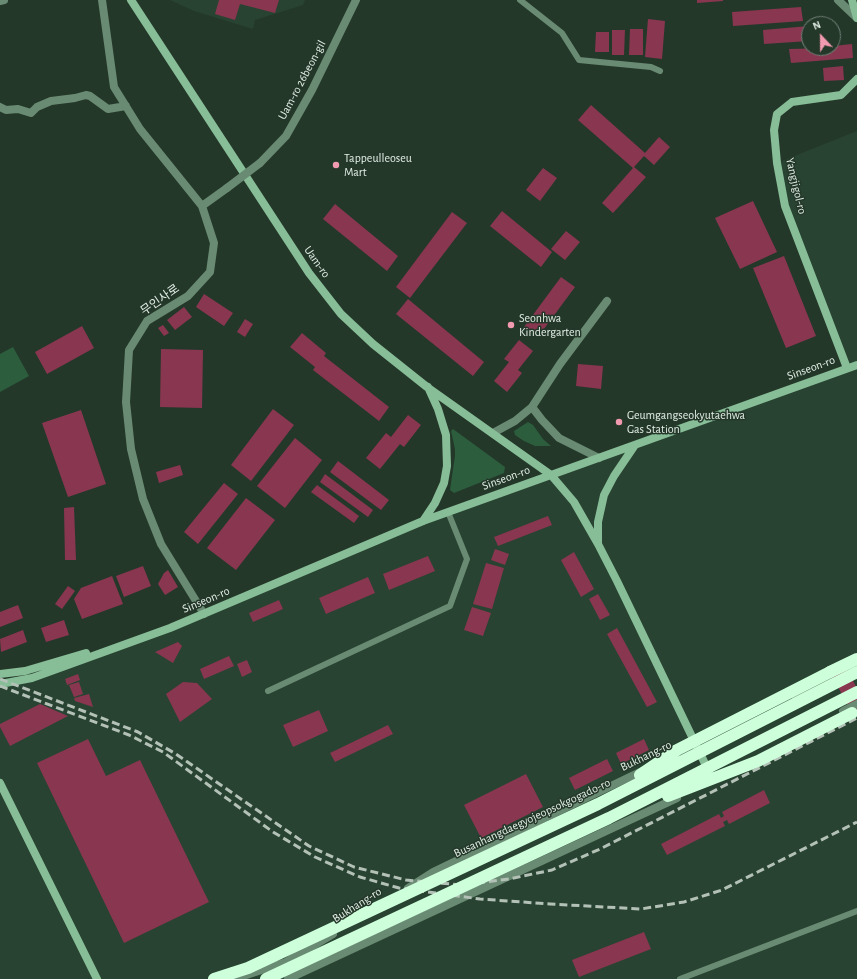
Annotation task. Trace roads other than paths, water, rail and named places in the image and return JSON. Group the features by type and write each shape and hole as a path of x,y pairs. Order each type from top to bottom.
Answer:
{"highway":[{"path":"598,804 677,750 857,659"},
{"name":"Busanhangdaegyojeopsokgogado-ro","path":"214,979 248,968 598,804 857,672"},
{"path":"266,979 609,818 857,692"},
{"path":"609,818 758,761 855,709"}],"main road":[{"name":"Uam-ro","path":"131,0 309,273 341,314 373,344 427,386 551,474 574,502 618,581 713,780"},
{"path":"852,0 857,18"},
{"name":"Yangjigol-ro","path":"847,368 785,206 774,130 777,114 792,102 841,94 857,79"},
{"name":"Sinseon-ro","path":"0,684 32,678 170,628 423,521 857,364"},
{"path":"423,521 435,503 444,483 447,466 446,435 438,409 427,386"},
{"path":"598,544 598,522 604,495 614,476 635,445"},
{"name":"Sinseon-ro","path":"0,674 25,671 170,628"},
{"path":"0,783 97,979"}],"street":[{"path":"0,1 4,0"},
{"name":"무인사로","path":"102,0 114,87 140,129 202,206 214,244 210,272 188,296 147,321 130,350 126,402 131,449 143,499 161,544 204,614"},
{"name":"Uam-ro 26beon-gil","path":"202,206 260,163 286,136 312,90 356,0"},
{"path":"838,0 857,18"},
{"path":"0,107 6,110 18,109 31,113 37,107 51,101 86,95 90,96 108,109 126,106"},
{"path":"493,433 515,421 532,408 560,364 607,301"},
{"path":"532,408 559,438 599,458"},
{"name":"Bukhang-ro","path":"234,979 286,962 433,872 857,666"},
{"path":"288,979 669,801 855,709"}],"lane":[{"path":"520,0 562,32 579,60 651,67 660,71"},
{"path":"268,691 450,606 467,558 448,512"},
{"path":"680,979 857,911"}],"railway":[{"path":"0,679 138,732 176,754 309,846 354,867 406,880 462,885 509,879 552,870 600,849 857,718"},
{"path":"0,686 129,735 163,752 273,832 315,857 360,877 399,888 480,899 641,909 684,902 722,890 857,822"}],"place":[{"name":"Tappeulleoseu Mart","path":"336,165"},
{"name":"Seonhwa Kindergarten","path":"511,325"},
{"name":"Geumgangseokyutaehwa Gas Station","path":"619,422"}]}
